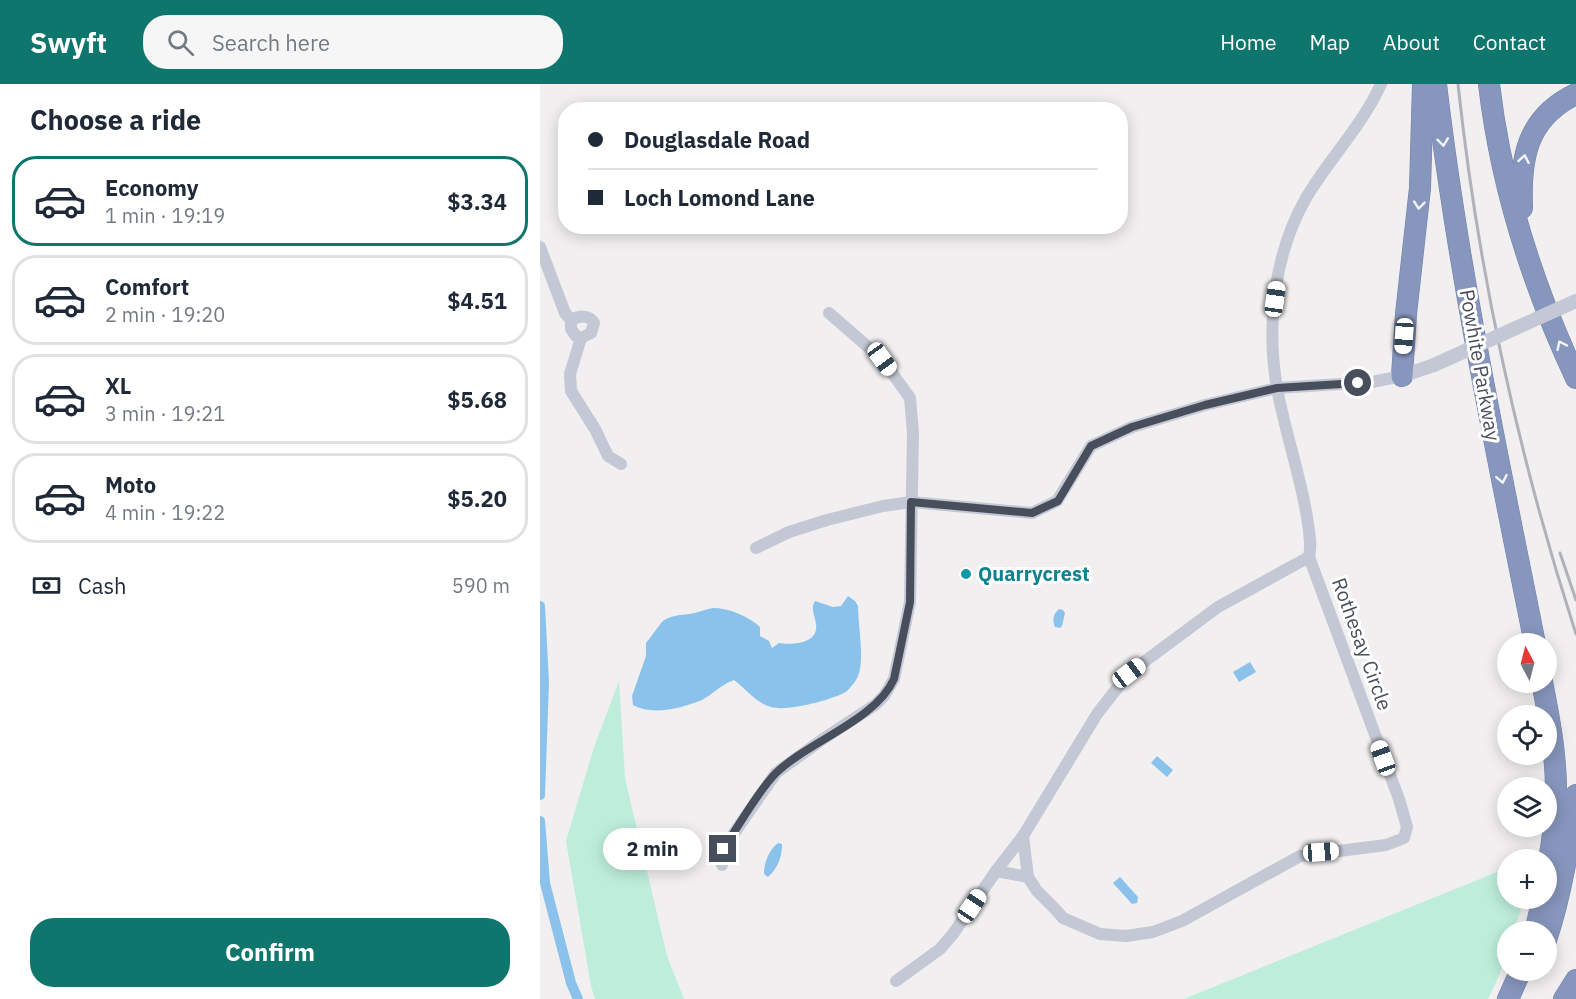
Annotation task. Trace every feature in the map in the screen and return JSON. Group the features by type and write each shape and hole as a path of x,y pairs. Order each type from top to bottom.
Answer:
{"highway":[{"path":"1402,376 1406,314 1420,188 1423,84"},
{"name":"Powhite Parkway","path":"1436,84 1446,171 1479,367 1532,633"},
{"path":"1489,84 1501,159 1528,259 1546,311 1576,378"},
{"path":"1528,259 1521,182 1527,146 1534,131 1546,116 1576,94"},
{"path":"1544,693 1549,716 1556,788 1551,849"},
{"path":"1552,921 1569,851 1576,795"},
{"path":"1564,999 1576,980"},
{"path":"1508,999 1516,981"},
{"path":"1522,999 1530,981"}],"street":[{"path":"896,981 947,942 1023,836 1096,714 1129,673 1218,607 1309,557 1311,547 1305,504 1277,388 1272,315 1277,283 1290,234 1306,199 1371,104 1381,84"},
{"path":"540,247 565,313 571,320 571,329 580,338"},
{"path":"756,548 789,532 827,520 883,506 911,502 1032,513 1058,501 1091,446 1132,427 1205,405 1277,388 1372,382 1402,376 1434,365 1576,301"},
{"path":"722,865 723,849 776,773 875,705 890,688 894,679 910,602 913,433 910,398 882,359 829,313"},
{"path":"571,320 578,316 593,321 591,333 580,338"},
{"path":"580,338 570,374 571,392 595,429 608,456 621,464"},
{"name":"Rothesay Circle","path":"1028,877 1037,891 1064,918 1100,934 1126,936 1153,932 1182,921 1300,856 1386,845 1404,838 1407,827 1399,799 1309,557"},
{"path":"996,871 1028,877 1023,836"}],"green space":[{"path":"619,681 625,778 667,956 684,999 595,999 591,986 566,841 594,747"},
{"path":"1497,872 1497,909 1521,909 1517,921 1497,921 1497,980 1488,999 1184,999"}],"water":[{"path":"848,596 858,606 861,661 858,676 847,691 809,704 778,708 760,702 734,680 702,700 686,706 649,710 633,705 632,696 646,656 646,643 666,619 713,608 732,611 750,619 760,627 760,636 769,641 772,648 779,643 804,642 813,636 816,631 813,610 815,601 833,607 841,606"},
{"path":"1059,609 1065,613 1060,628 1055,627 1053,620"},
{"path":"1250,662 1256,672 1239,682 1233,672"},
{"path":"1157,756 1173,770 1167,777 1151,763"},
{"path":"778,843 782,844 780,858 768,877 764,874 766,861"},
{"path":"1120,877 1138,897 1137,903 1132,904 1113,883"}],"waterway":[{"path":"540,606 544,682 540,795"},
{"path":"540,821 545,883 571,983 578,999"}],"railway":[{"path":"1458,84 1477,224 1503,362 1536,499 1576,634"},
{"path":"1560,553 1576,600"}],"place":[{"name":"Quarrycrest","path":"966,574"}],"route":[{"path":"723,849 776,773 875,705 890,688 894,679 910,602 911,502 1032,513 1058,501 1091,446 1132,427 1205,405 1277,388 1358,383"}]}
